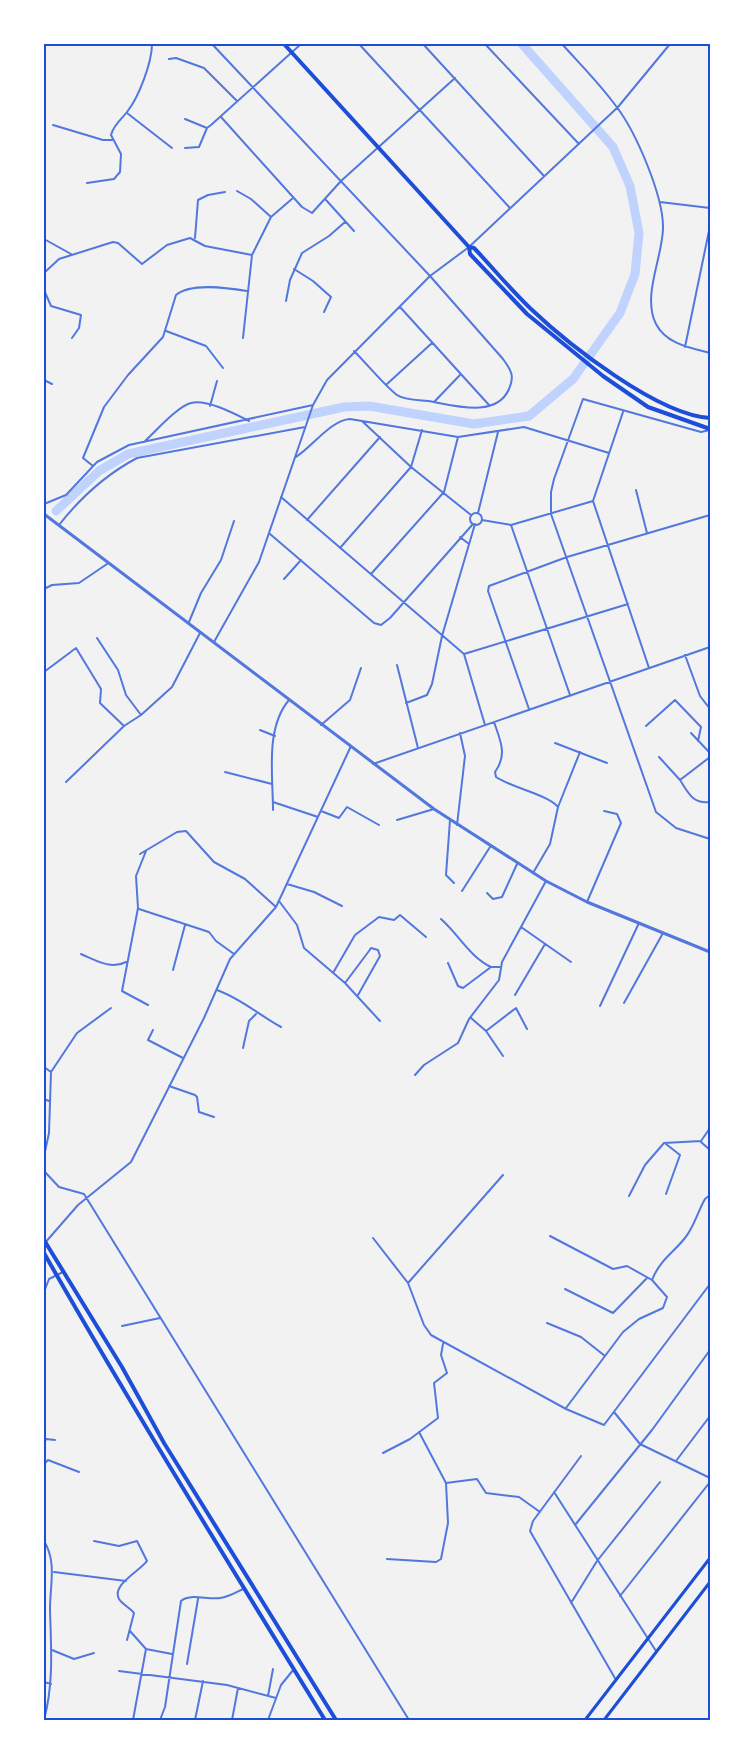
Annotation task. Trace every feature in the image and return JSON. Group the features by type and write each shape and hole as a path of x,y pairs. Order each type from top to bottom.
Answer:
{"main road":[{"path":"284,44 468,247 470,254 504,292 565,347 648,407 711,429"},
{"path":"468,247 474,248 531,309 604,367 650,398 711,418"},
{"path":"44,1242 336,1720"},
{"path":"44,1253 146,1431 202,1516 243,1589 325,1720"},
{"path":"585,1720 711,1558"},
{"path":"604,1720 711,1582"}],"street":[{"path":"87,183 114,179 120,172 121,154 112,140 114,127 127,113 151,62 152,44"},
{"path":"212,44 430,276 511,370 511,383 505,397 489,405 463,408 398,396 354,351"},
{"path":"185,147 199,147 207,128 301,44"},
{"path":"359,44 510,208"},
{"path":"423,44 544,176"},
{"path":"485,44 579,144"},
{"path":"562,44 618,107 639,148 660,201 663,228 651,308 660,330 669,339 685,347 711,353"},
{"path":"214,642 259,562 313,405 327,380 430,276 468,247 606,119 670,44"},
{"path":"169,59 176,58 204,68 237,101"},
{"path":"221,117 293,198 308,213 312,213 341,181 454,78"},
{"path":"127,113 172,148"},
{"path":"185,119 207,128"},
{"path":"53,125 103,140 112,140"},
{"path":"237,191 251,199 271,217"},
{"path":"195,238 198,200 208,195 225,192"},
{"path":"243,338 252,255 271,217 293,198"},
{"path":"326,200 354,231"},
{"path":"660,201 711,208"},
{"path":"286,301 294,269 305,250 329,236 345,222"},
{"path":"685,347 711,226"},
{"path":"44,238 71,254"},
{"path":"195,238 205,246 252,255"},
{"path":"44,273 53,263 71,254 116,242 142,264 171,243 195,238"},
{"path":"294,269 313,281 330,297 324,312"},
{"path":"93,466 83,458 104,407 128,375 158,345 165,331 176,295 183,290 221,286 247,291"},
{"path":"44,290 51,306 75,312 82,317 72,338"},
{"path":"399,307 489,405"},
{"path":"165,331 206,346 223,369"},
{"path":"387,384 432,343"},
{"path":"434,402 460,375"},
{"path":"44,380 52,384"},
{"path":"210,406 217,381"},
{"path":"711,429 701,432 623,412 586,399 581,401 551,492 551,514 658,816 676,828 711,839"},
{"path":"144,442 189,404 230,410 249,421"},
{"path":"44,504 66,495 93,466 129,445 249,421 313,405"},
{"path":"623,412 593,501 650,668"},
{"path":"295,458 312,447 336,423 361,419 458,437 524,427 609,453"},
{"path":"361,419 411,467 471,515 474,524 442,636 430,690 423,697 406,703"},
{"path":"59,525 96,483 136,458 305,427"},
{"path":"340,548 411,467 422,430"},
{"path":"482,520 478,513 498,432"},
{"path":"307,520 380,437"},
{"path":"371,574 444,492 458,437"},
{"path":"636,490 647,533"},
{"path":"281,497 464,654 485,725"},
{"path":"270,534 376,625 384,624 474,524 482,520 511,525 593,501"},
{"path":"471,515 478,513"},
{"path":"44,514 373,764 490,847 546,881 587,902 711,952"},
{"path":"530,709 488,591 489,586 567,556 711,515"},
{"path":"188,624 201,593 221,560 234,521"},
{"path":"511,525 570,695"},
{"path":"460,537 469,544"},
{"path":"284,579 301,560"},
{"path":"44,587 80,584 107,564"},
{"path":"464,654 628,604"},
{"path":"66,782 124,726 141,715 172,687 200,633"},
{"path":"96,638 118,670 126,695 141,715"},
{"path":"373,764 711,646"},
{"path":"44,672 76,648 101,689 100,703 124,726"},
{"path":"685,656 700,696 711,709"},
{"path":"397,665 418,748"},
{"path":"321,725 350,700 362,668"},
{"path":"273,810 274,736 279,716 289,700"},
{"path":"646,726 675,700 701,727 699,741"},
{"path":"494,722 503,750 502,760 495,772 496,777 509,785 549,800 558,807"},
{"path":"260,730 274,736"},
{"path":"457,825 465,761 460,733"},
{"path":"680,780 711,755 691,733"},
{"path":"555,743 607,763"},
{"path":"44,1242 87,1198 130,1162 234,954 276,907 351,746"},
{"path":"533,873 550,844 558,807 580,752"},
{"path":"659,757 694,800 701,803 711,802"},
{"path":"225,772 272,784"},
{"path":"273,802 319,817"},
{"path":"321,812 339,818 347,807 379,825"},
{"path":"397,820 434,809"},
{"path":"587,902 621,823 617,814 604,811"},
{"path":"450,820 446,875 454,883"},
{"path":"140,854 179,831 186,831 214,862 245,879 276,907"},
{"path":"462,891 490,847"},
{"path":"146,851 136,876 138,908 122,991 148,1005"},
{"path":"487,893 493,899 502,897 518,864"},
{"path":"415,1075 424,1065 458,1043 471,1018 499,980 501,967 546,881"},
{"path":"287,884 314,892 342,906"},
{"path":"279,901 297,925 304,948 345,983 380,1021"},
{"path":"138,908 209,932 216,941 234,954"},
{"path":"333,973 355,935 375,919 383,917 394,920 400,915 426,937"},
{"path":"441,919 478,960 491,967 501,967"},
{"path":"600,1006 639,923"},
{"path":"173,970 185,925"},
{"path":"521,927 571,962"},
{"path":"624,1003 663,933"},
{"path":"515,994 545,944"},
{"path":"345,983 371,948 378,950 380,956 357,996"},
{"path":"81,954 109,965 119,966 126,962"},
{"path":"448,963 458,986 463,988 491,967"},
{"path":"217,990 237,997 256,1014 281,1027"},
{"path":"44,1156 48,1141 51,1071 77,1033 111,1008"},
{"path":"486,1031 516,1008 527,1029"},
{"path":"243,1048 249,1021 256,1014"},
{"path":"471,1018 486,1031 503,1056"},
{"path":"153,1030 148,1040 183,1058"},
{"path":"44,1067 51,1071"},
{"path":"169,1086 195,1095 199,1112 214,1117"},
{"path":"44,1099 50,1101"},
{"path":"44,1124 49,1123"},
{"path":"701,1141 711,1128"},
{"path":"629,1196 650,1158 664,1143 701,1141 711,1150"},
{"path":"664,1143 680,1155 666,1194"},
{"path":"44,1171 59,1187 84,1194 87,1198 409,1720"},
{"path":"408,1283 503,1176"},
{"path":"652,1281 668,1253 684,1239 699,1210 710,1195"},
{"path":"550,1236 613,1269 627,1266 652,1281 667,1297 663,1308 631,1324 566,1409"},
{"path":"373,1238 408,1283 424,1325 431,1335 443,1344 566,1409 604,1425 711,1284"},
{"path":"44,1292 47,1281 63,1272"},
{"path":"565,1288 613,1313 648,1278"},
{"path":"122,1326 160,1318"},
{"path":"547,1323 580,1337 605,1356"},
{"path":"383,1453 419,1432 439,1416 434,1387 437,1380 447,1373 441,1355 443,1344"},
{"path":"574,1525 640,1444 711,1350"},
{"path":"614,1412 640,1444 711,1478"},
{"path":"676,1461 711,1416"},
{"path":"387,1559 436,1562 441,1559 448,1524 446,1483 419,1432"},
{"path":"44,1444 46,1439 55,1440"},
{"path":"580,1456 530,1527 530,1536 616,1680"},
{"path":"44,1464 45,1459 79,1472"},
{"path":"446,1483 477,1479 486,1493 519,1497 540,1512"},
{"path":"572,1603 597,1561 660,1482"},
{"path":"620,1596 711,1482"},
{"path":"554,1492 656,1652"},
{"path":"44,1541 50,1553 52,1572 51,1684 44,1720"},
{"path":"94,1541 119,1546 137,1541 147,1563 120,1588 118,1596 134,1613 127,1640"},
{"path":"52,1572 126,1581"},
{"path":"160,1720 181,1601 186,1597 198,1599 229,1596 243,1589"},
{"path":"187,1664 198,1599"},
{"path":"130,1631 146,1649 172,1654"},
{"path":"133,1720 146,1649"},
{"path":"52,1650 74,1659 94,1653"},
{"path":"268,1696 273,1669"},
{"path":"268,1720 284,1678 294,1669"},
{"path":"119,1671 238,1688 276,1698"},
{"path":"44,1682 51,1684"},
{"path":"195,1720 202,1682"},
{"path":"232,1720 238,1688"}],"waterway":[{"path":"56,511 99,471 128,454 344,407 369,406 474,424 529,416 573,379 620,313 635,274 639,233 630,186 613,147 522,44"}]}
